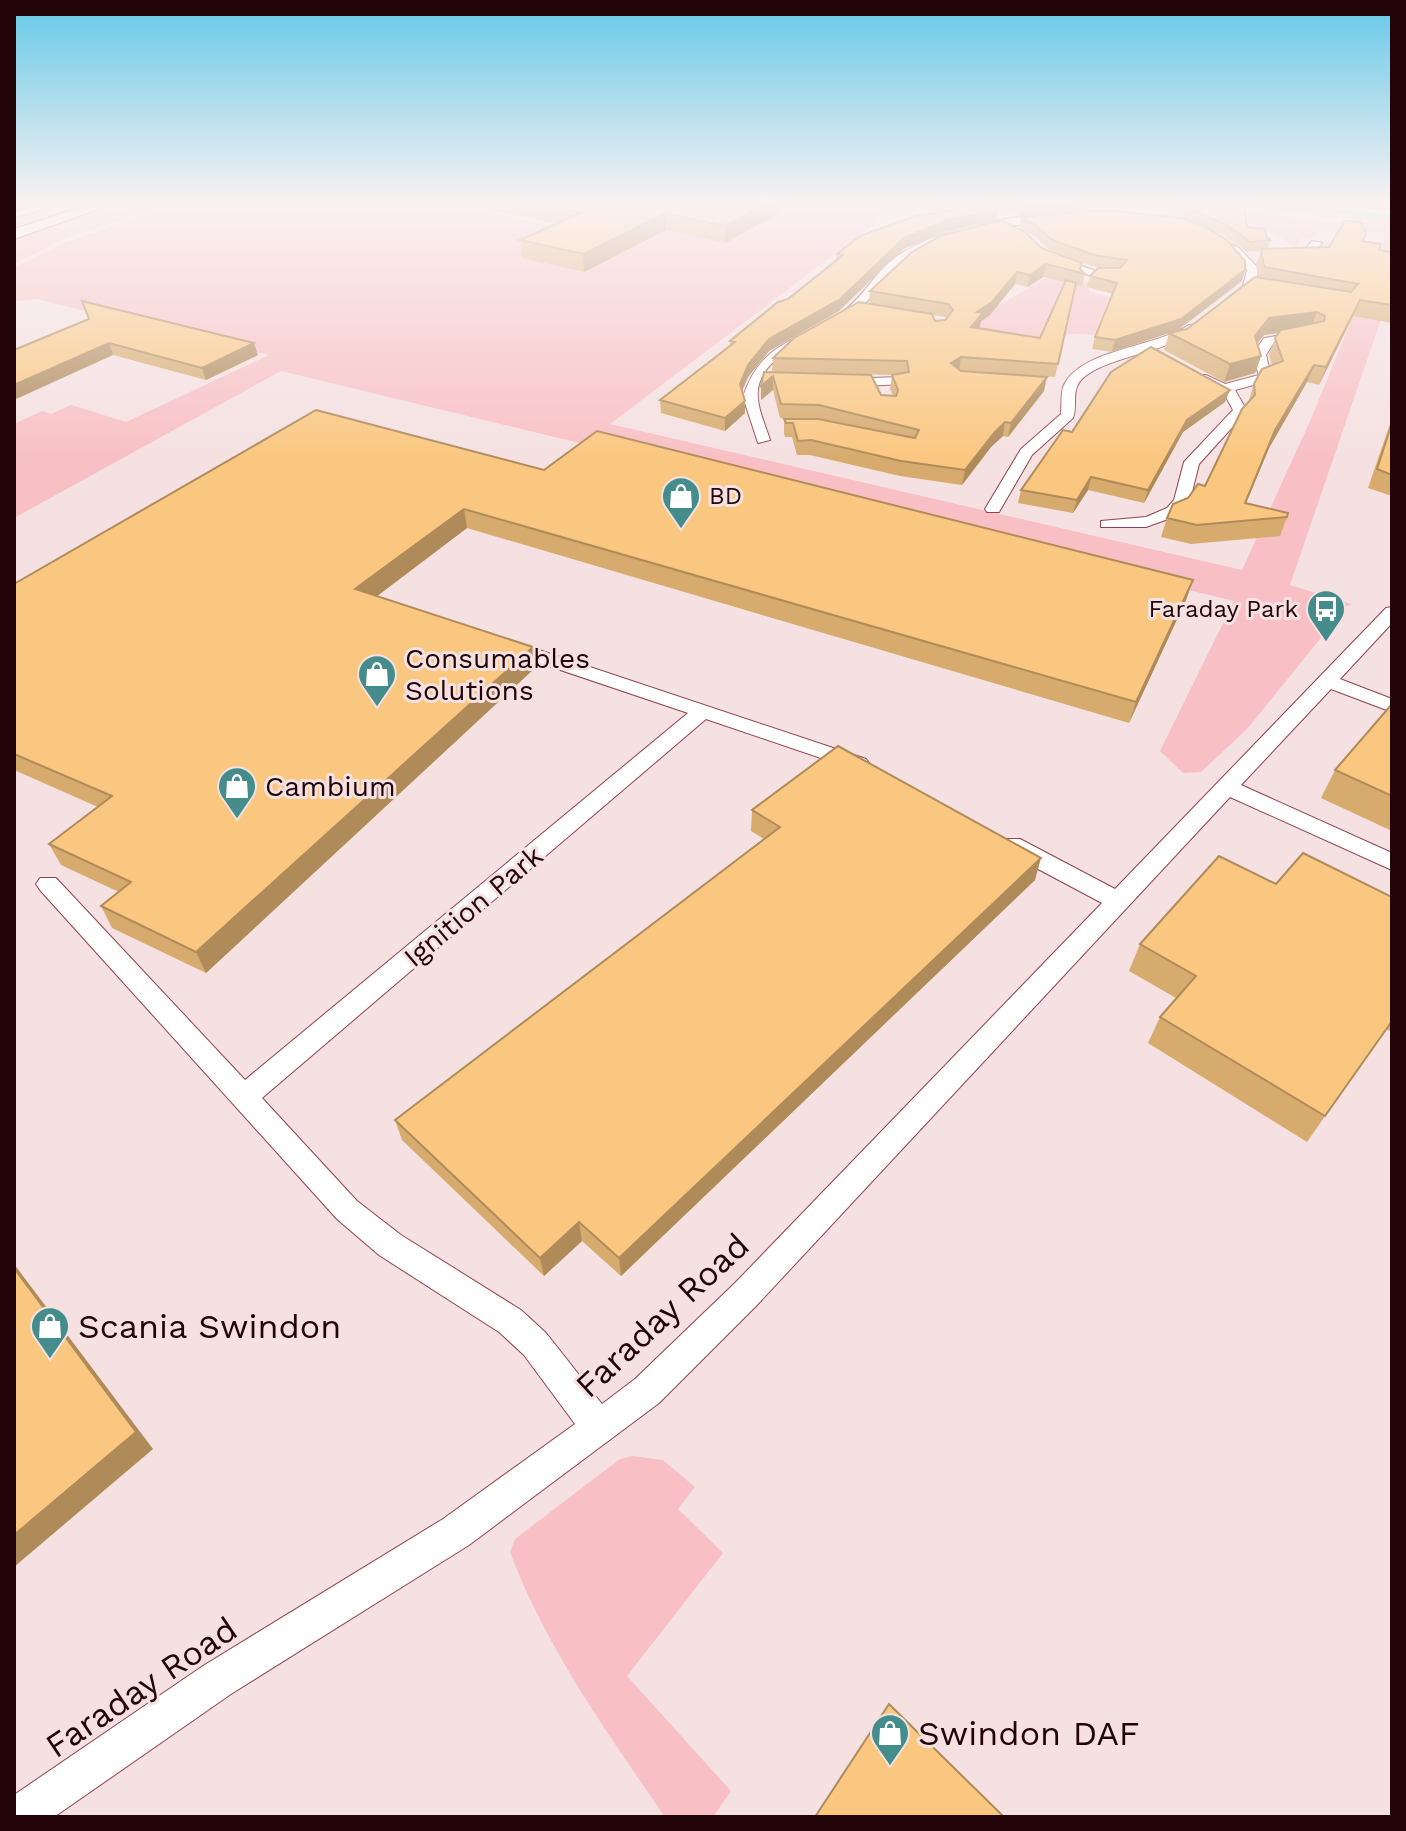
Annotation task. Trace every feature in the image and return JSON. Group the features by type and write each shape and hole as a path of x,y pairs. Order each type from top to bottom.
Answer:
{"street":[{"path":"764,430 750,397 777,350 860,310 877,288"},
{"path":"1217,311 1247,288"},
{"path":"1260,288 1264,289"},
{"path":"993,509 1026,452 1068,415 1063,384 1094,365 1175,340 1205,320"},
{"path":"1223,389 1267,377 1260,350 1285,331 1311,335"},
{"path":"1146,349 1166,359"},
{"path":"1107,524 1137,528 1165,516 1179,505 1186,471 1240,411 1238,400 1185,370"},
{"path":"830,383 880,388 900,381"},
{"name":"Faraday Road","path":"18,1817 217,1680 456,1532 647,1391 703,1338 1392,612"},
{"path":"514,648 840,756 877,774"},
{"path":"1326,680 1392,706"},
{"name":"Ignition Park","path":"242,1099 703,711"},
{"path":"1225,786 1392,862"},
{"path":"988,833 1116,900"},
{"path":"48,884 242,1099 368,1227 390,1245 510,1321 535,1344 598,1427"}],"shaded area":[{"path":"14,288 789,288 610,424 1242,570 1311,419 1364,288 1392,288 1290,585 1352,604 1329,614 1333,623 1247,729 1201,772 1183,773 1160,751 1234,601 281,371 14,518 14,424 42,411 51,414 71,405 126,422 269,355 36,299 14,301"},
{"path":"1028,288 1089,288 1091,292 1109,297 1094,335 996,336 958,314 987,312"},
{"path":"632,1456 663,1460 695,1487 678,1509 723,1553 627,1676 731,1791 713,1817 665,1817 559,1655 510,1552 515,1539 620,1459"}],"building":[{"path":"801,288 851,288 840,299 769,339 748,365 740,384 745,401 725,418 660,400 735,342 730,341 778,302 788,299"},
{"path":"873,288 1003,288 992,302 977,312 983,313 971,327 1040,338 1062,288 1075,288 1058,364 961,357 951,363 961,371 1047,377 1011,423 1005,422 994,433 965,470 901,461 811,440 798,441 793,423 786,423 784,419 818,419 915,438 919,430 819,405 781,404 773,376 761,386 764,372 871,375 881,395 896,396 898,390 892,375 909,372 907,361 773,358 794,338 859,302 932,314 935,321 945,320 953,310 948,304 870,291"},
{"path":"1115,288 1221,288 1181,319 1115,340 1095,337"},
{"path":"1240,288 1328,288 1351,292 1354,288 1392,288 1392,305 1360,300 1326,367 1314,365 1275,430 1245,503 1288,513 1287,517 1197,525 1167,518 1173,504 1188,498 1198,484 1205,486 1242,409 1255,395 1254,384 1262,369 1283,361 1275,338 1281,330 1324,321 1325,316 1317,312 1269,318 1255,336 1261,356 1230,364 1169,333 1187,329"},
{"path":"82,301 254,343 202,368 109,343 14,385 14,350 89,319"},
{"path":"1151,347 1230,390 1187,420 1148,490 1091,477 1077,500 1021,490 1063,430 1072,432 1111,372"},
{"path":"316,410 544,470 597,431 1193,580 1136,702 464,509 355,589 533,647 196,952 101,906 131,882 49,844 112,796 14,754 14,584"},
{"path":"1392,423 1392,475 1377,469"},
{"path":"1392,704 1392,796 1335,770"},
{"path":"838,746 1041,858 619,1258 579,1222 540,1258 395,1120 780,827 752,810"},
{"path":"1303,853 1392,897 1392,1021 1325,1116 1160,1017 1196,976 1140,944 1219,856 1276,884"},
{"name":"Scania Swindon","path":"14,1268 136,1432 14,1535"},
{"name":"Swindon DAF","path":"889,1704 1004,1817 815,1817"}],"place":[{"name":"BD","path":"681,530"},
{"name":"Faraday Park","path":"1326,643"},
{"name":"Consumables Solutions","path":"377,708"},
{"name":"Cambium","path":"237,820"},
{"name":"Scania Swindon","path":"50,1360"},
{"name":"Swindon DAF","path":"890,1767"}]}
